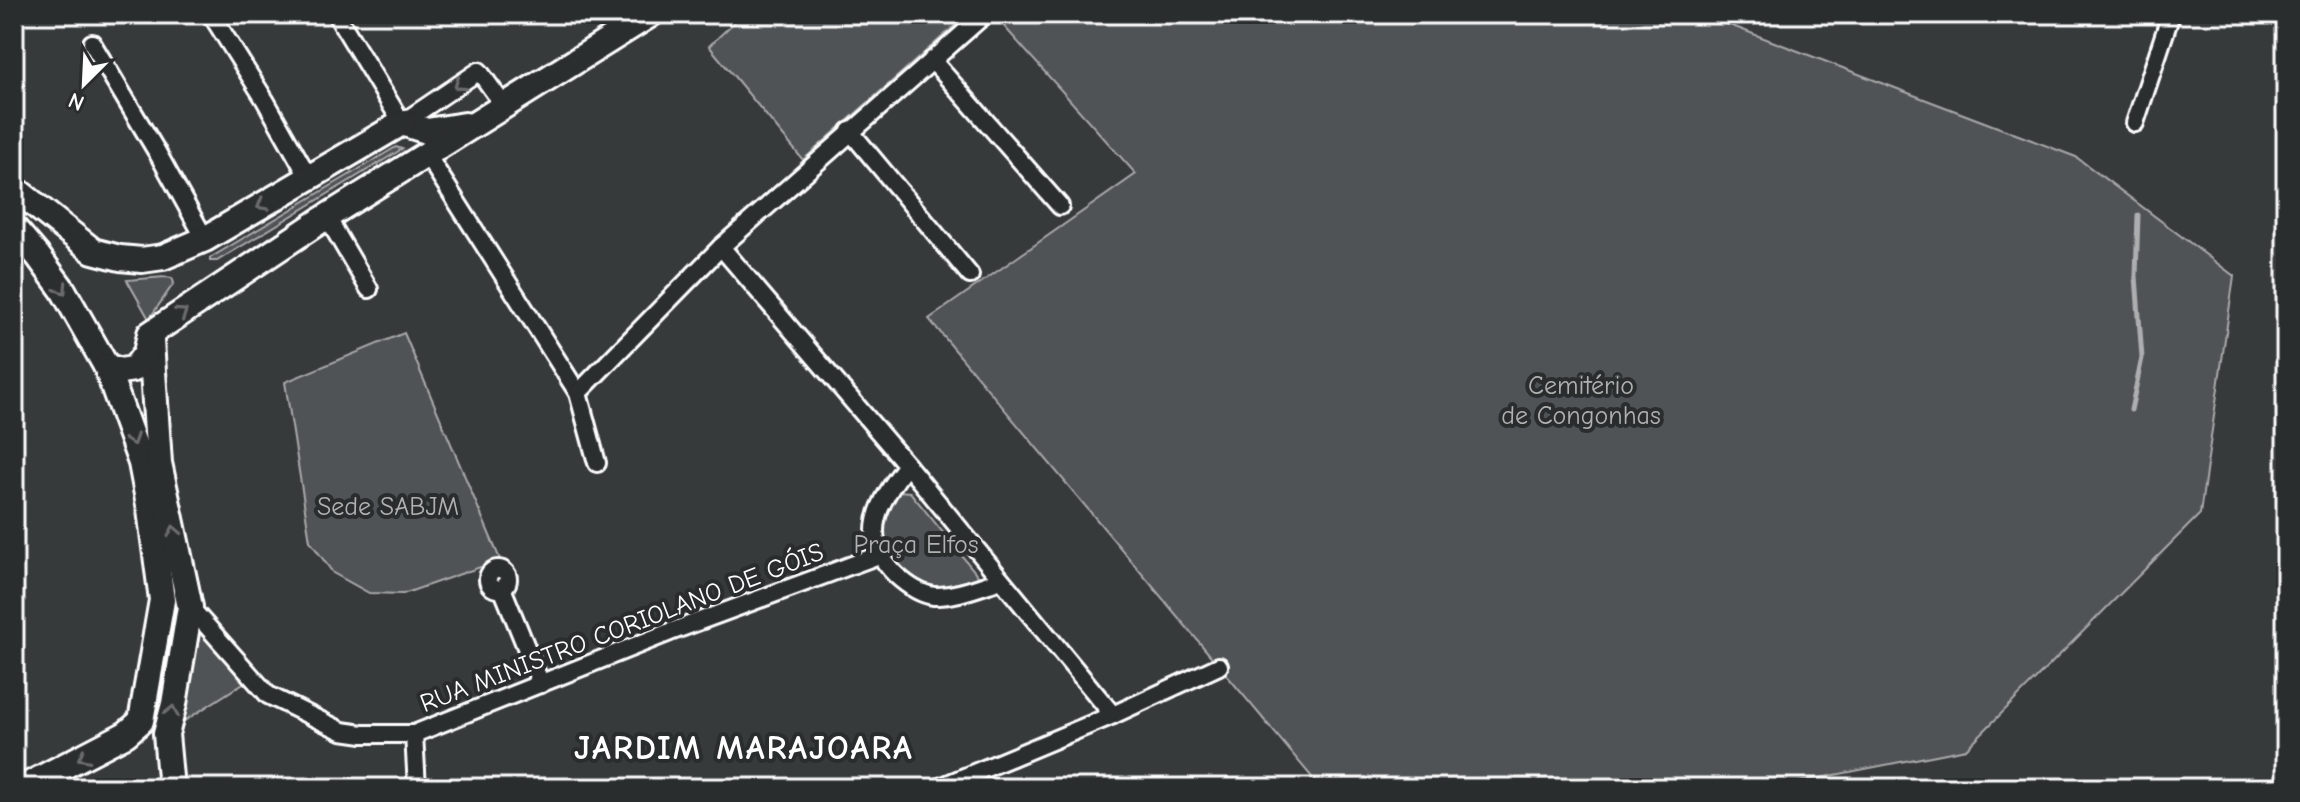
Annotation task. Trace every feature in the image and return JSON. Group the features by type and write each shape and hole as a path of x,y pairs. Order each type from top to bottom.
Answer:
{"main road":[{"path":"106,366 120,371 134,369 146,353 150,334 327,217 651,14"},
{"path":"14,188 93,251 142,260 163,257 205,239 402,123 427,131 478,122"},
{"path":"400,172 406,150 402,123"},
{"path":"14,228 63,290 106,366 141,463 162,600 141,721 126,734 22,788"},
{"path":"150,334 159,463 190,607 166,734 171,788"},
{"path":"162,600 190,607"}],"street":[{"path":"211,14 309,178"},
{"path":"336,14 402,123 479,71 505,107"},
{"path":"2135,123 2171,14"},
{"path":"578,393 721,247 983,16"},
{"path":"92,43 205,239"},
{"path":"932,60 1060,206"},
{"path":"850,131 970,275"},
{"path":"427,155 578,393 597,463"},
{"path":"327,217 369,289"},
{"path":"721,247 907,465 1113,715"},
{"path":"907,465 880,504 875,523 879,555 908,585 936,596 1001,580"},
{"name":"RUA MINISTRO CORIOLANO DE GÓIS","path":"190,607 268,695 342,731 414,734 670,632 879,555"},
{"path":"502,588 541,684"},
{"path":"938,788 1113,715 1219,666"},
{"path":"414,734 417,788"}],"green space":[{"path":"743,14 968,14 803,160 709,46"},
{"name":"Cemitério de Congonhas","path":"993,14 1701,14 2076,157 2234,276 2200,514 1966,749 1769,788 1321,788 929,319 1136,174"},
{"path":"396,147 402,149 217,261 210,261 210,258"},
{"path":"172,278 174,283 149,319 127,280"},
{"name":"Sede SABJM","path":"404,333 502,564 489,564 403,594 369,593 333,573 310,541 285,382"},
{"name":"Praça Elfos","path":"898,491 910,492 980,578 930,587 921,586 904,573 881,542 887,499"},
{"path":"201,629 248,680 181,723"}],"building":[{"path":"2104,775 2158,788 2101,788"}],"waterway":[{"path":"2131,410 2142,358 2136,276 2138,215"}],"district":[{"name":"JARDIM MARAJOARA","path":"744,748"}]}
